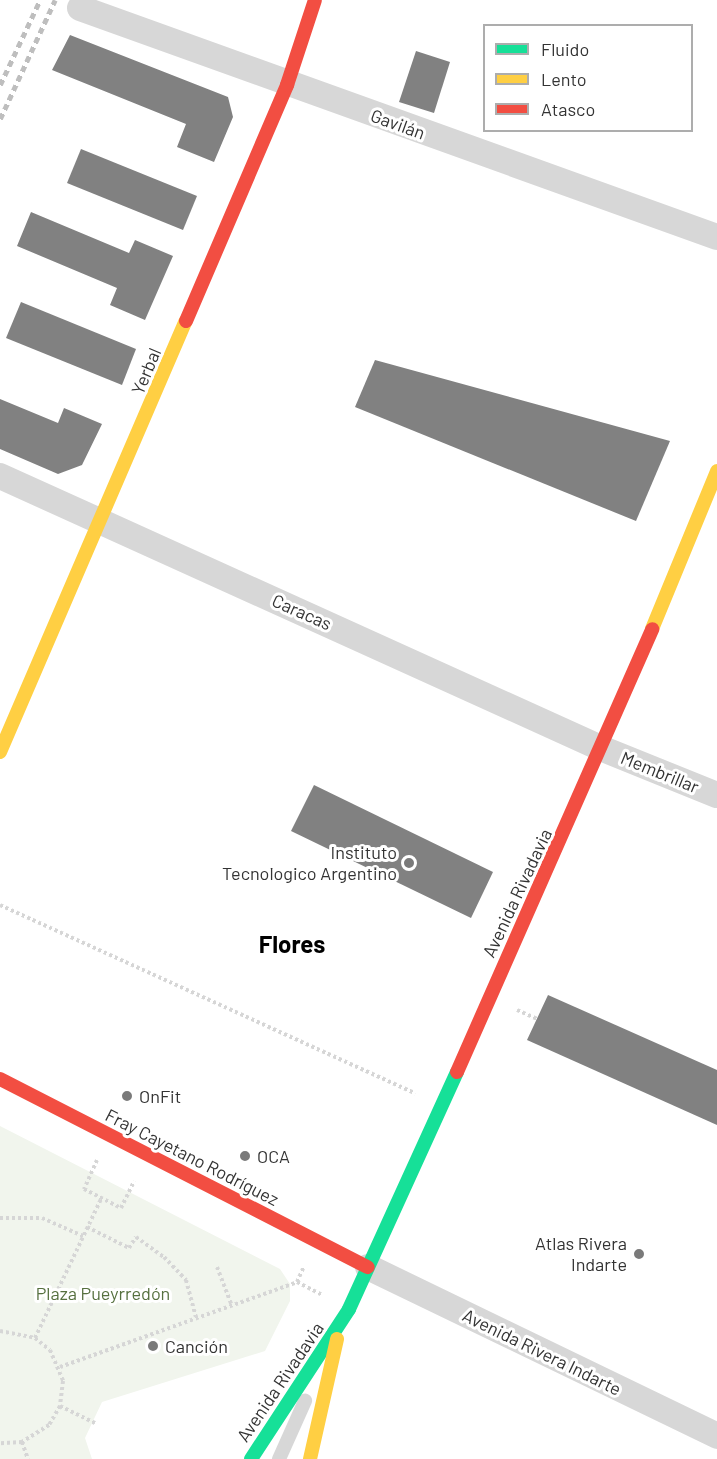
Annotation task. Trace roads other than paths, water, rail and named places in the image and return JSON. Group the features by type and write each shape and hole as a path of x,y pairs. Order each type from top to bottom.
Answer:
{"street":[{"name":"Yerbal","path":"0,752 287,85 315,0"},
{"name":"Gavilán","path":"80,8 287,85 717,237"},
{"name":"Avenida Rivadavia","path":"251,1459 340,1326 368,1267 603,749 717,471"},
{"name":"Caracas","path":"0,476 603,749"},
{"name":"Membrillar","path":"603,749 717,795"},
{"name":"Fray Cayetano Rodríguez","path":"0,1079 368,1267"},
{"name":"Avenida Rivera Indarte","path":"368,1267 717,1436"},
{"name":"Avenida Rivadavia","path":"310,1459 340,1326"}],"lane":[{"path":"279,1459 340,1326"}],"railway":[{"path":"0,85 40,0"},
{"path":"0,119 55,0"}],"place":[{"name":"Instituto Tecnologico Argentino","path":"409,863"},
{"name":"OnFit","path":"127,1096"},
{"name":"OCA","path":"245,1156"},
{"name":"Atlas Rivera Indarte","path":"639,1254"},
{"name":"Canción","path":"153,1346"}],"district":[{"name":"Flores","path":"292,944"}],"park label":[{"name":"Plaza Pueyrredón","path":"103,1293"}]}
